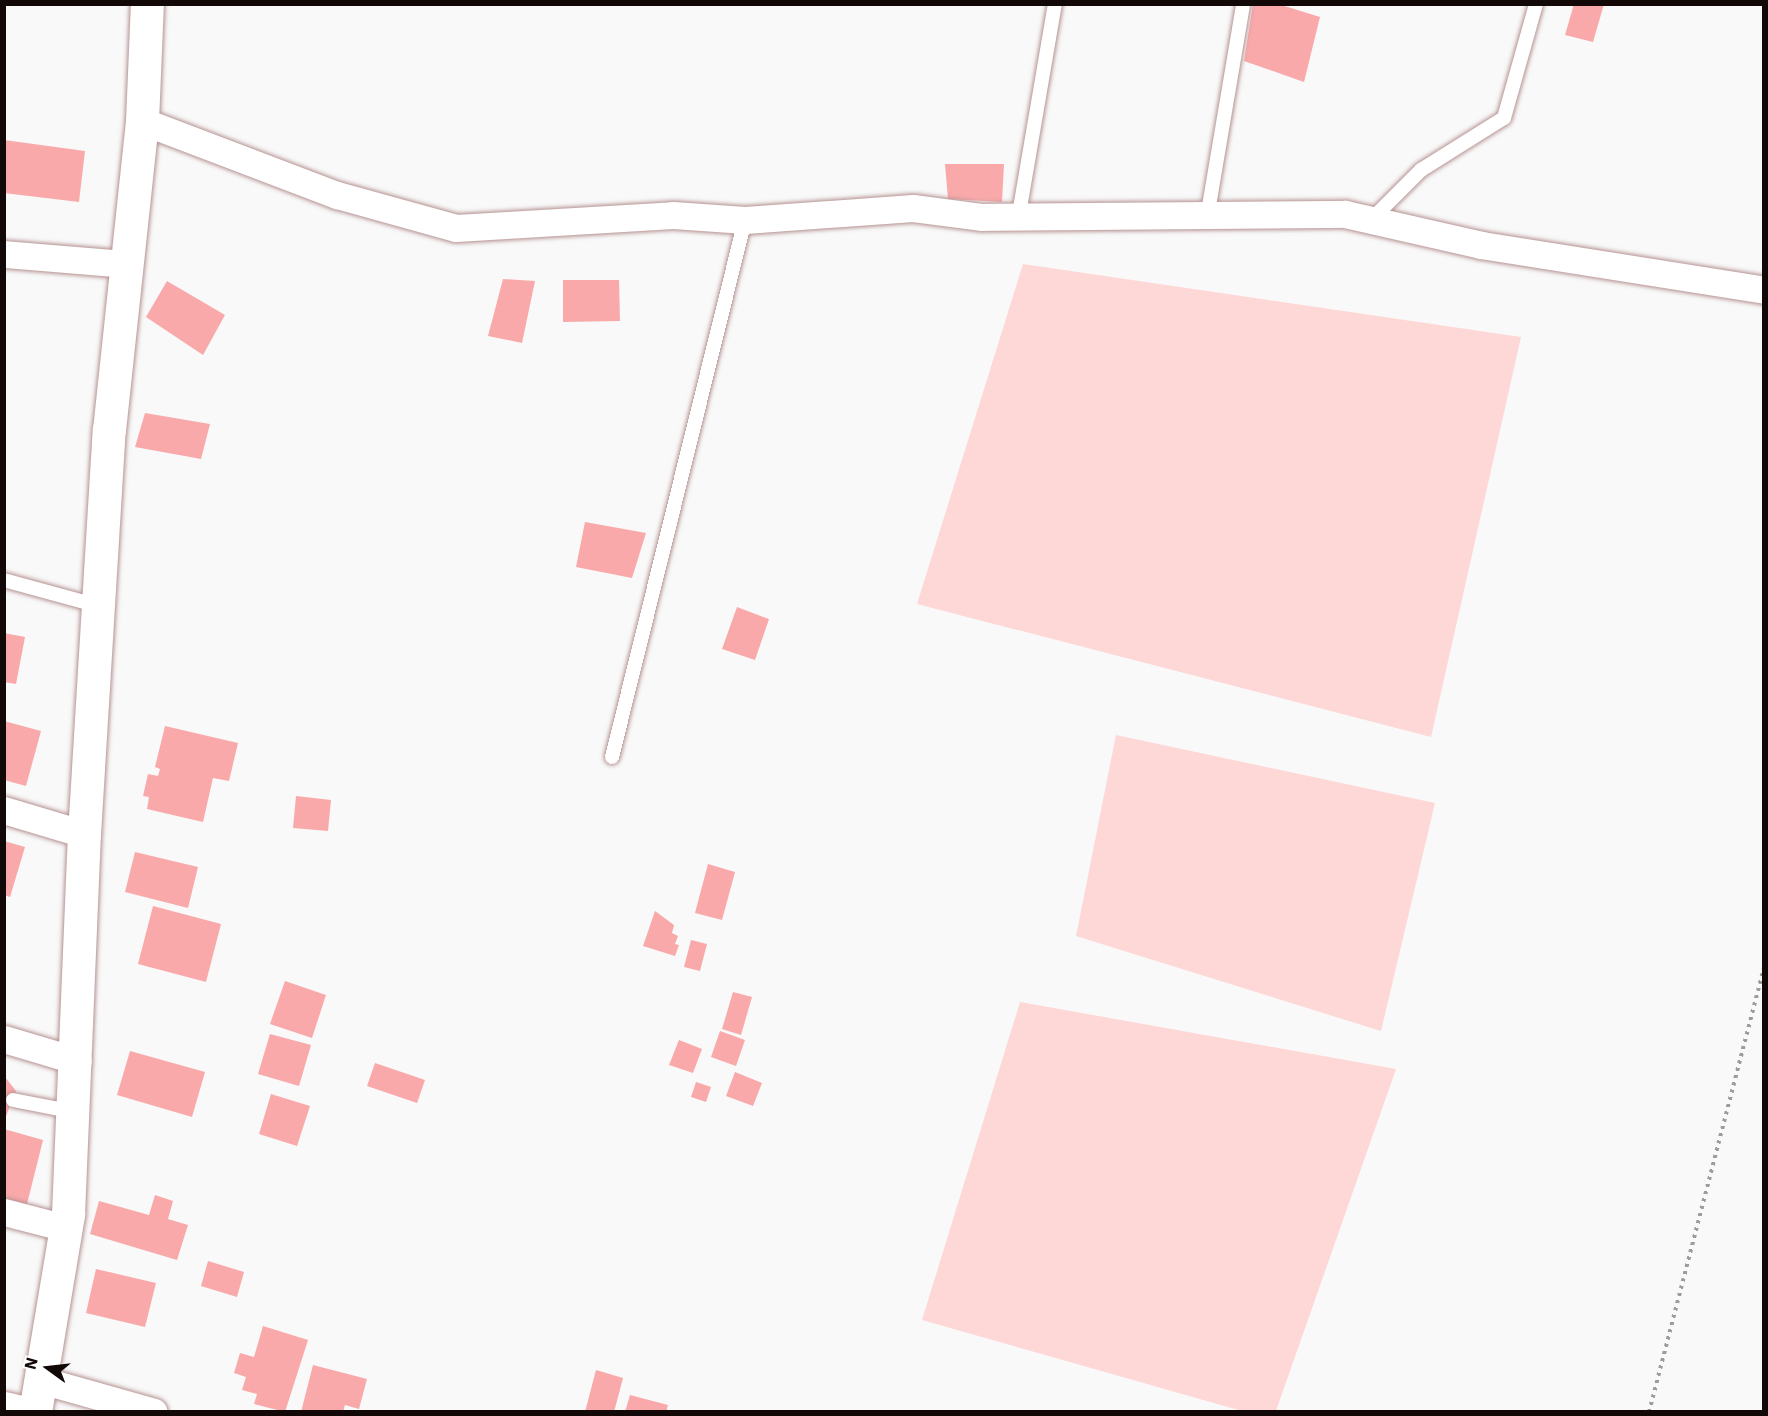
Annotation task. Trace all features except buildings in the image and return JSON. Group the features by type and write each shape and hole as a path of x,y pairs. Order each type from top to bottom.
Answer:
{"street":[{"path":"37,1401 66,1228 76,1113 84,834 109,430 142,121 147,4"},
{"path":"142,121 337,195 456,228 673,215 746,220 914,208 981,217 1019,214 1293,212 1371,220 1481,245 1764,290"},
{"path":"4,254 126,264"},
{"path":"4,810 84,834"},
{"path":"4,1039 78,1061"},
{"path":"4,1212 66,1228"},
{"path":"4,1405 37,1401 154,1412"}],"lane":[{"path":"1019,214 1055,4"},
{"path":"1208,212 1243,4"},
{"path":"1371,220 1421,170 1504,118 1536,4"},
{"path":"612,757 746,220"},
{"path":"4,580 99,606"},
{"path":"13,1100 76,1113"}],"path":[{"path":"1649,1412 1764,967"}],"shaded area":[{"path":"1023,264 1521,337 1431,737 917,604"},
{"path":"1116,735 1435,803 1381,1031 1076,936"},
{"path":"1020,1002 1396,1069 1276,1411 1242,1411 922,1320"}]}
